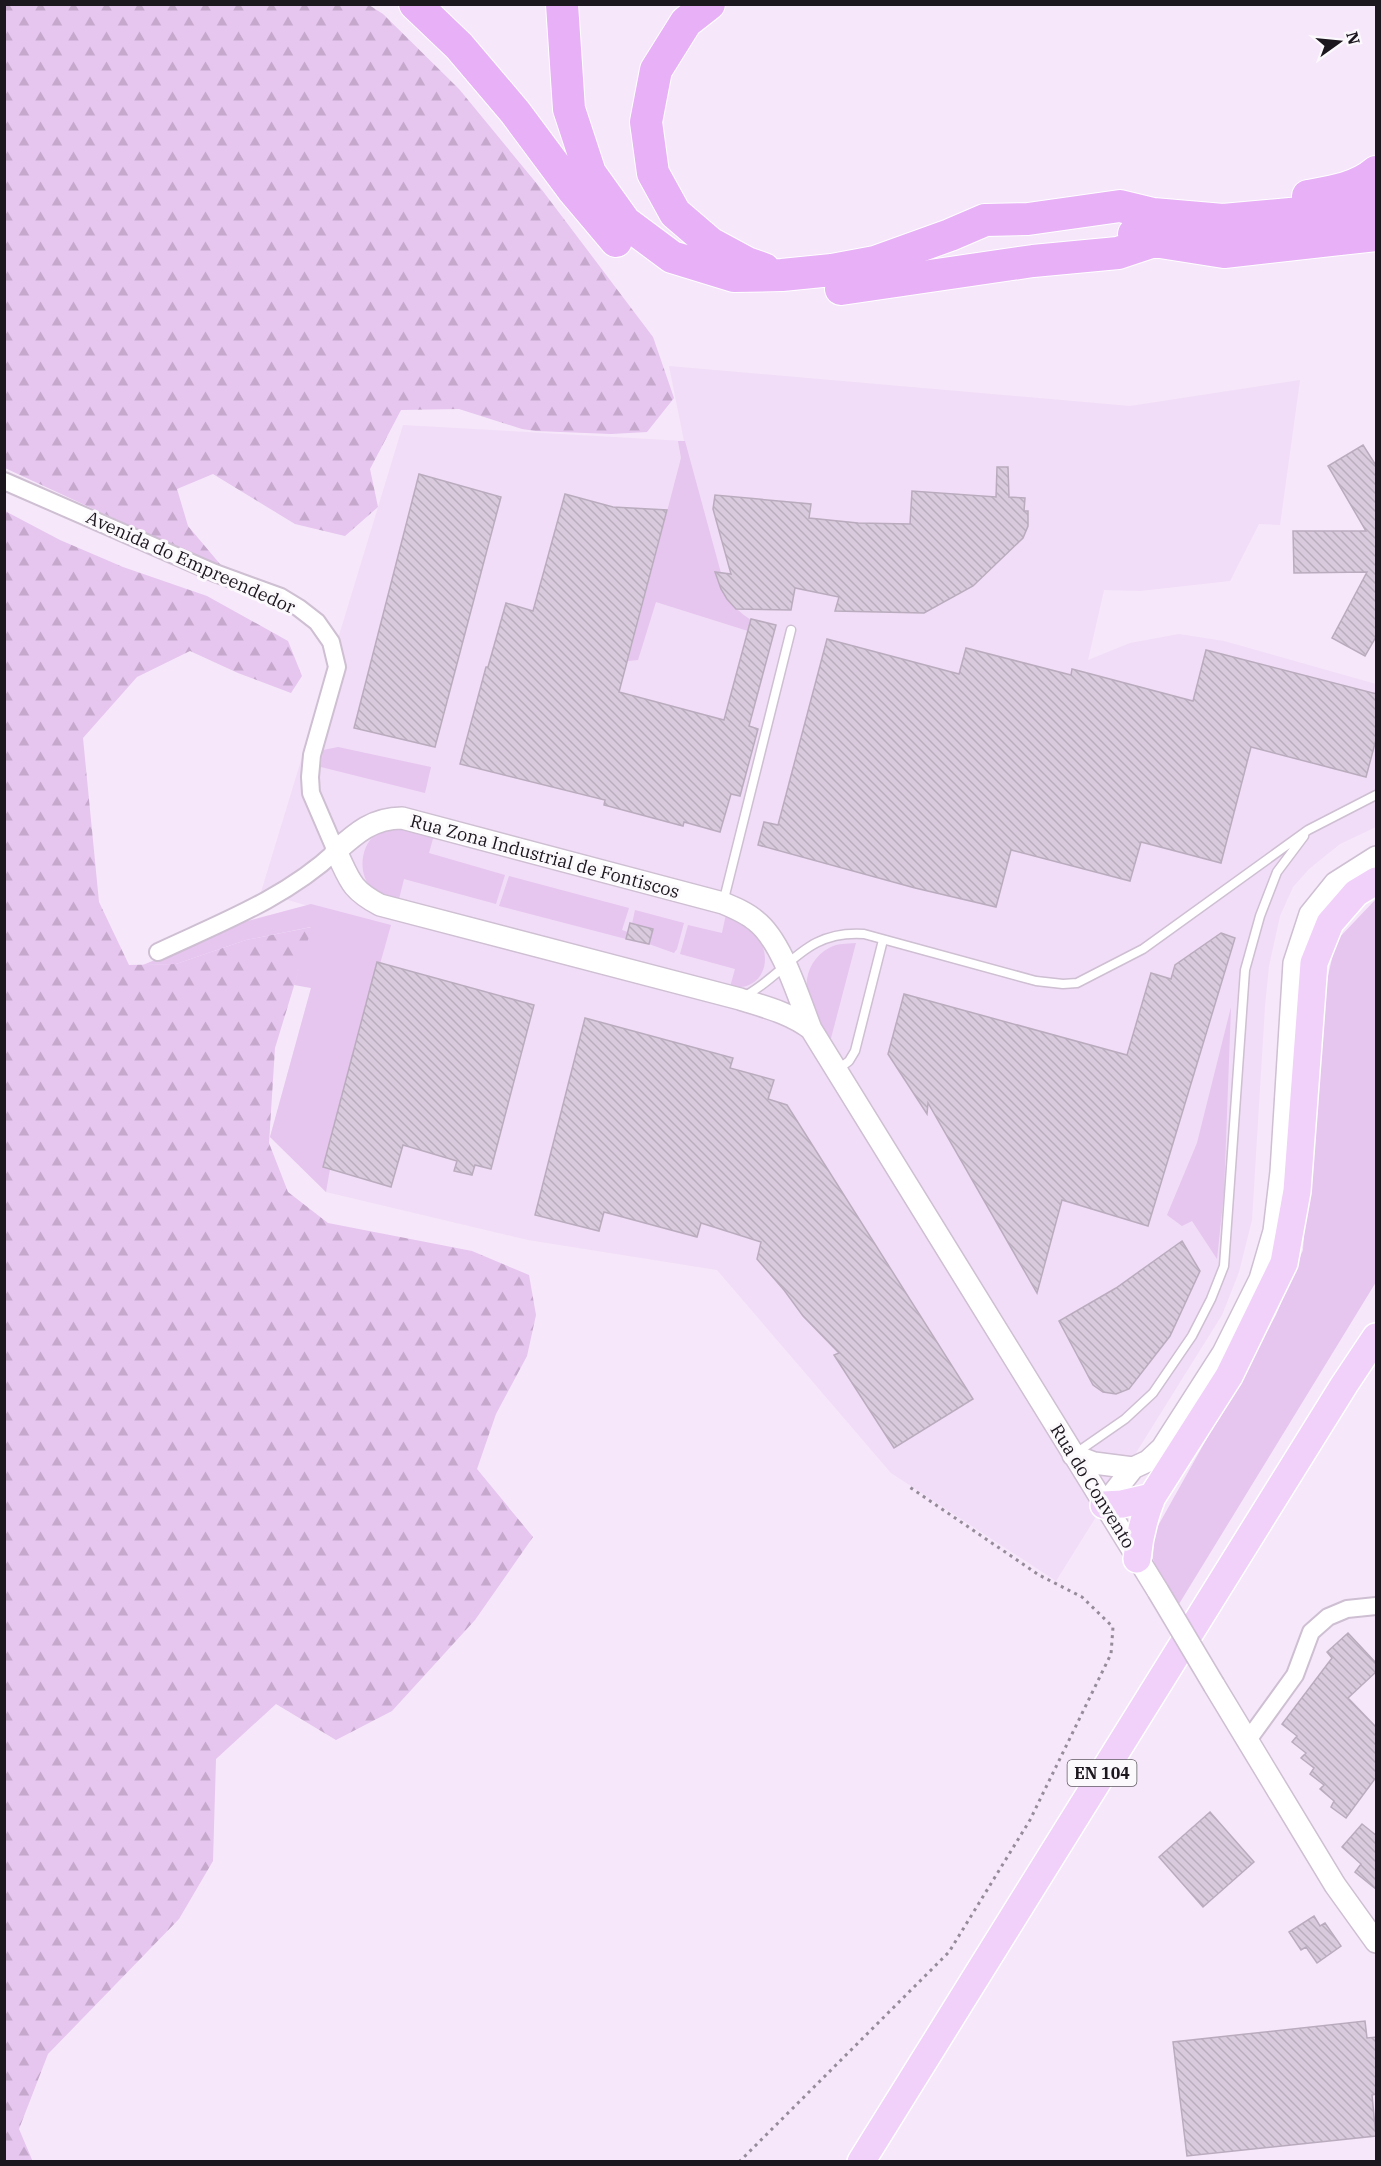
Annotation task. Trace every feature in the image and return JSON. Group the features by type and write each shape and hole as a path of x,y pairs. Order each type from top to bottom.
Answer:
{"highway":[{"path":"415,4 459,46 515,112 573,190 617,242 682,281 753,297 823,292 891,280 923,262 977,248 1109,234 1133,234 1153,227 1377,206"},
{"path":"547,4 554,111 573,190"},
{"path":"562,4 570,109 590,173 626,222 672,257 702,268 734,276 782,275 832,270 875,262 951,235 987,234 1106,221 1153,227 1224,252 1377,235"},
{"path":"709,4 686,22 656,70 646,122 653,173 675,213 710,243 747,263 782,275"},
{"path":"1223,220 1265,202 1326,193 1366,181 1377,172"}],"main road":[{"path":"1137,1558 1145,1513 1152,1497 1229,1376 1284,1263 1297,1191 1314,963 1330,923 1356,893 1377,882"},
{"name":"EN 104","path":"1344,1385 1377,1324"},
{"name":"EN 104","path":"861,2162 1344,1385 1377,1337"},
{"path":"1104,1505 1122,1504 1152,1497"}],"street":[{"name":"Avenida do Empreendedor","path":"4,481 215,573 281,597 317,622 331,642 337,667 312,755 311,793 336,851"},
{"name":"Rua Zona Industrial de Fontiscos","path":"336,851 358,831 375,822 389,818 402,818 723,903 757,921 768,932 785,963 811,1029"},
{"path":"158,952 244,912 295,885 336,851 354,888 361,895 380,905 740,999 784,1013 811,1029"},
{"path":"1104,1505 1133,1468 1148,1461 1162,1448 1223,1353 1260,1279 1274,1231 1281,1172 1294,963 1310,914 1335,883 1377,857"},
{"name":"Rua do Convento","path":"811,1029 1158,1591 1335,1885 1377,1942"},
{"path":"1073,1455 1094,1463 1133,1468"},
{"path":"1248,1740 1295,1675 1311,1632 1328,1617 1347,1609 1377,1606"}],"lane":[{"path":"723,903 791,630"},
{"path":"740,999 764,984 785,963 804,949 825,938 845,933 864,934 1036,981 1063,984 1077,982 1143,949 1308,830 1377,795"},
{"path":"1073,1455 1125,1419 1153,1393 1191,1336 1224,1266 1245,970 1260,916 1277,872 1308,830"},
{"path":"836,1071 849,1061 855,1051 883,940"}],"path":[{"path":"739,2162 949,1952 1030,1820 1111,1654 1113,1627 1082,1597 1039,1575 908,1486"}],"shaded area":[{"path":"669,366 1130,406 1300,380 1280,525 1259,524 1230,581 1140,591 1104,590 1088,660 1130,643 1179,634 1224,641 1376,684 1376,827 1340,844 1309,869 1293,887 1280,916 1269,966 1265,1006 1252,1220 1239,1272 1222,1315 1056,1581 891,1473 717,1270 528,1240 326,1192 270,1137 332,913 261,892 403,425 684,441"}],"green space":[{"path":"4,5 369,5 383,14 459,89 542,190 653,337 674,398 647,432 611,434 522,429 459,409 401,410 370,469 378,507 345,536 295,524 213,474 177,489 188,526 225,570 5,468"},
{"path":"678,441 685,441 721,573 716,572 721,587 733,605 751,620 748,631 656,602 638,660 628,661 681,458"},
{"path":"5,511 60,540 123,567 207,596 288,641 302,676 291,693 238,673 190,651 137,677 83,738 99,902 129,965 176,964 246,940 312,927 275,1048 269,1143 288,1192 328,1223 472,1251 529,1275 536,1315 527,1356 496,1414 477,1469 533,1537 475,1620 392,1711 336,1740 276,1704 216,1759 213,1861 179,1919 48,2054 19,2129 33,2162 4,2161"},
{"path":"338,747 431,767 425,793 321,767 323,750"},
{"path":"398,829 409,829 434,835 429,853 505,875 496,904 404,879 399,899 372,888 365,877 362,864 367,844 377,835"},
{"path":"509,876 629,908 622,930 628,932 626,939 499,906"},
{"path":"1376,899 1376,1282 1179,1604 1159,1575 1153,1559 1154,1533 1276,1315 1303,1250 1320,1011 1336,941"},
{"path":"311,904 391,925 323,1167 330,1169 326,1192 270,1137 311,988 294,985 311,927 246,940 176,964 143,965 244,922"},
{"path":"635,910 684,923 674,953 649,944 652,929 632,924"},
{"path":"726,914 754,932 762,946 765,964 757,980 750,985 730,987 735,969 680,954 688,925 722,933"},
{"path":"856,943 830,1042 810,1001 807,988 808,975 814,962 829,948 835,945"},
{"path":"1231,1007 1224,1193 1217,1259 1192,1221 1182,1226 1167,1215 1197,1143"}],"building":[{"path":"1363,445 1377,467 1377,635 1365,656 1332,638 1367,572 1294,573 1293,531 1366,531 1328,466"},
{"path":"997,467 1008,467 1009,497 1025,498 1024,511 1028,511 1028,526 1023,538 973,586 924,613 835,611 839,597 795,588 791,610 736,609 721,589 715,572 731,574 713,509 715,495 811,504 809,518 858,523 910,524 912,491 996,497"},
{"path":"419,474 501,497 435,747 354,728"},
{"path":"565,494 613,507 667,510 619,692 724,720 751,619 776,625 749,726 758,729 740,796 731,794 720,832 684,822 683,826 604,805 605,800 460,764 506,603 533,611"},
{"path":"827,639 959,674 966,648 1071,675 1072,669 1193,701 1206,650 1377,694 1377,736 1366,777 1251,747 1221,863 1141,842 1130,881 1011,850 996,907 915,888 758,845 764,822 778,825"},
{"path":"630,923 653,929 649,944 626,939"},
{"path":"1221,933 1235,938 1148,1226 1062,1200 1037,1293 928,1103 927,1114 888,1054 904,994 1127,1055 1151,973 1171,979 1175,965"},
{"path":"377,962 534,1005 491,1169 475,1165 472,1175 454,1171 457,1161 403,1145 391,1187 323,1167"},
{"path":"585,1018 733,1058 730,1068 774,1080 768,1099 787,1105 973,1399 894,1448 834,1355 839,1353 803,1316 757,1259 761,1242 701,1223 697,1237 604,1212 599,1231 535,1215"},
{"path":"1182,1241 1200,1271 1170,1336 1129,1389 1116,1394 1103,1392 1093,1385 1059,1321 1116,1288"},
{"path":"1348,1633 1377,1664 1377,1671 1348,1698 1377,1728 1377,1776 1346,1818 1331,1807 1334,1801 1320,1789 1324,1785 1310,1774 1314,1768 1301,1758 1306,1753 1292,1742 1297,1736 1282,1724 1332,1658 1327,1652"},
{"path":"1210,1812 1254,1862 1203,1907 1159,1857"},
{"path":"1362,1824 1377,1836 1377,1890 1355,1872 1361,1864 1342,1847"},
{"path":"1314,1916 1320,1926 1325,1923 1341,1946 1317,1963 1306,1947 1301,1950 1289,1932"},
{"path":"1365,2021 1367,2038 1377,2037 1377,2094 1372,2095 1376,2136 1187,2156 1173,2042"}]}
